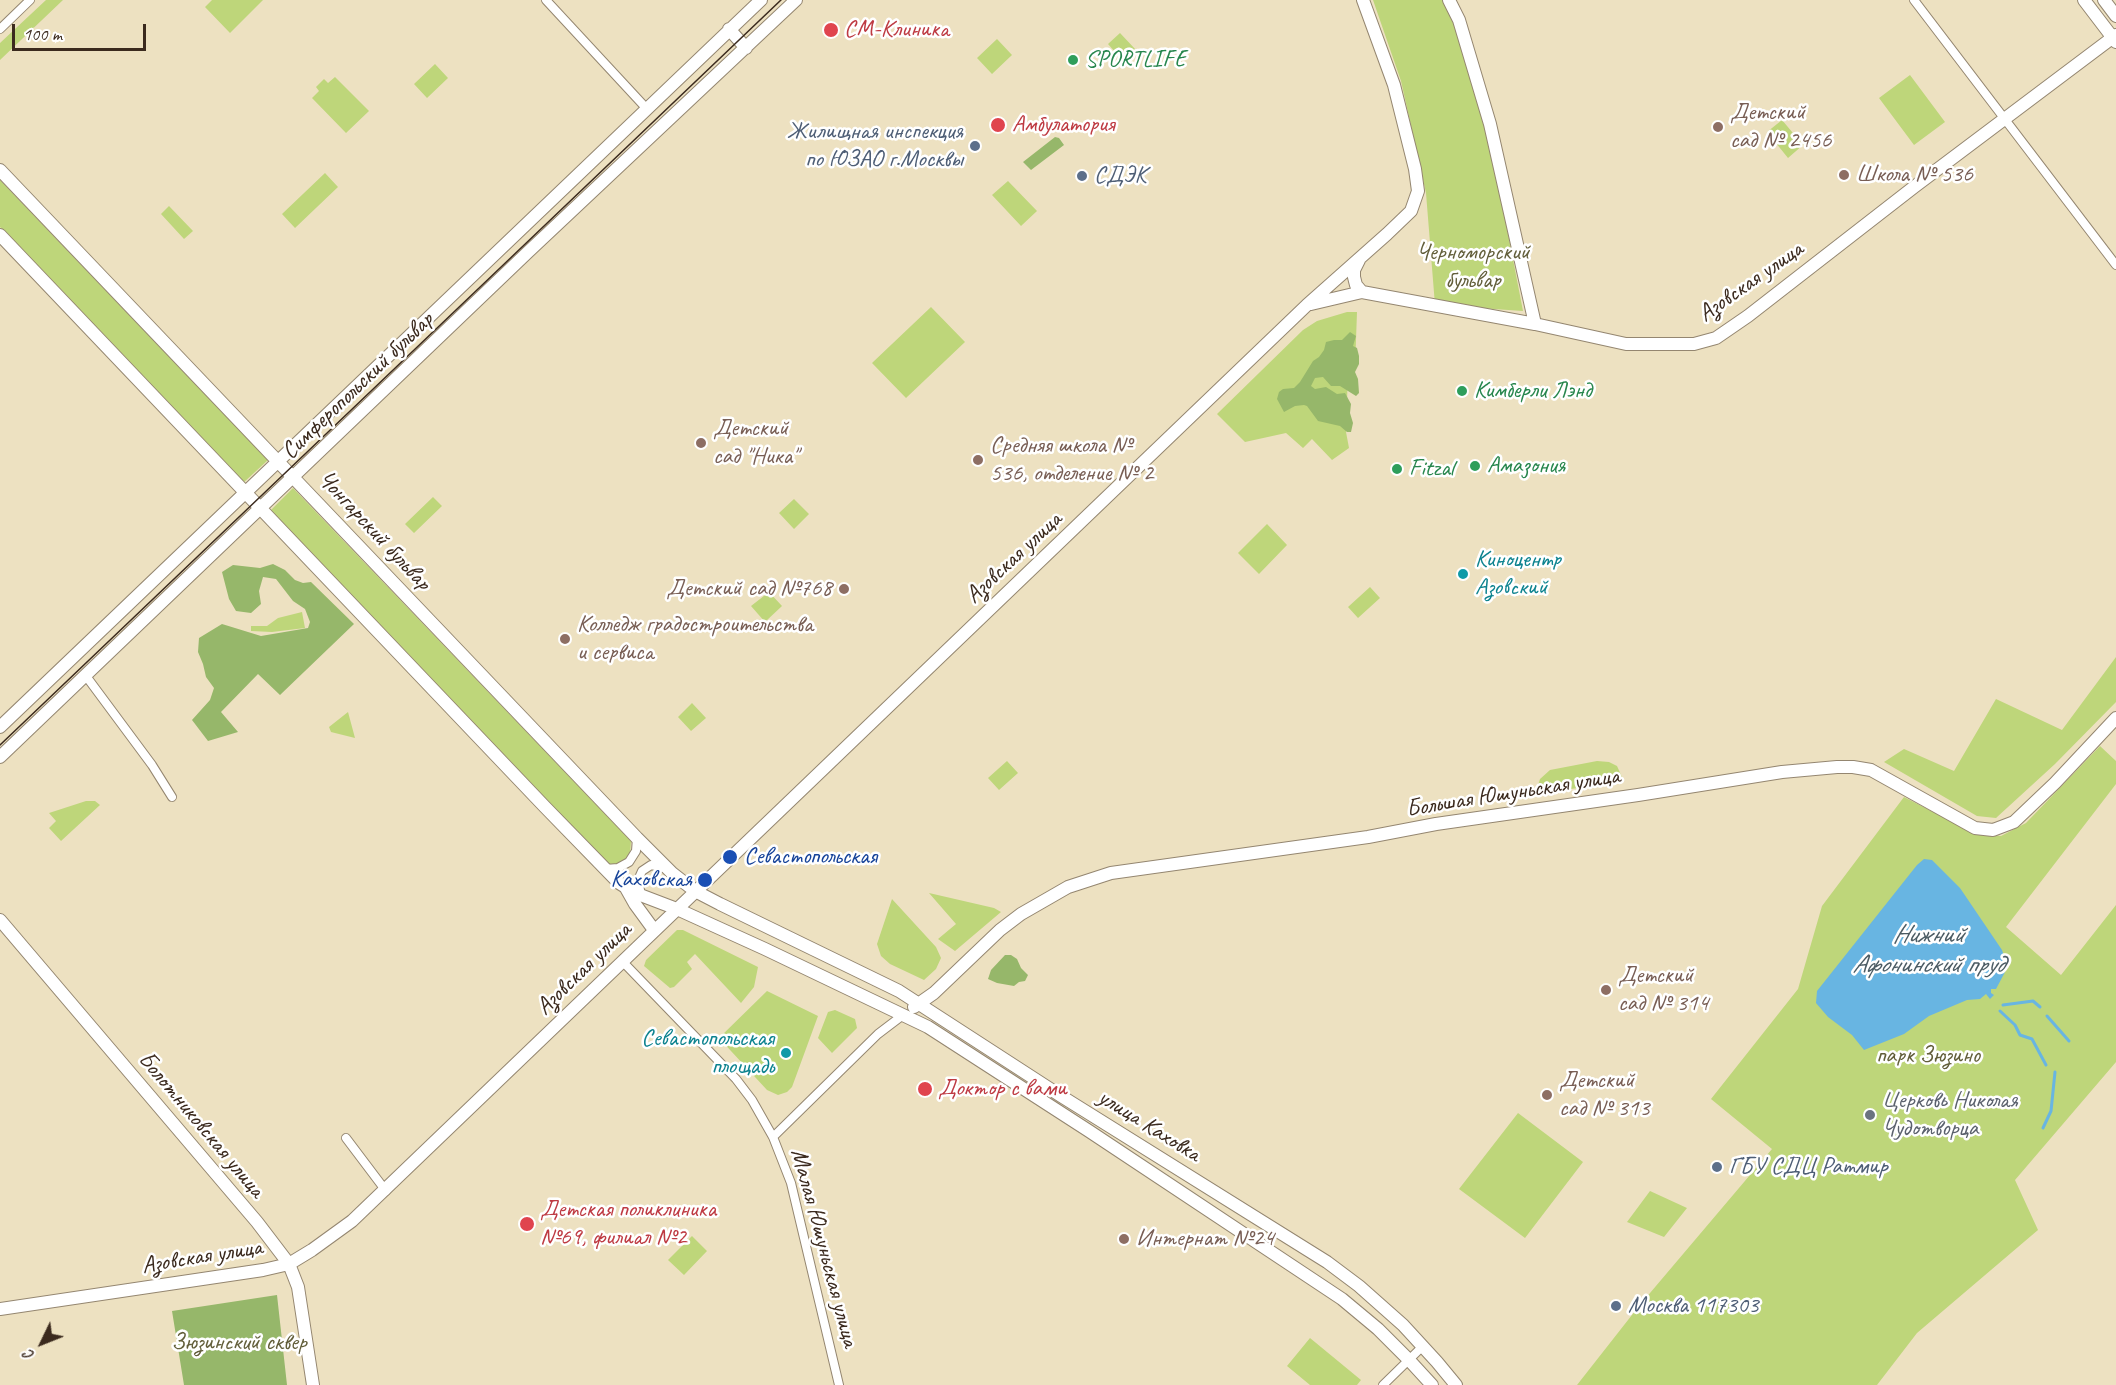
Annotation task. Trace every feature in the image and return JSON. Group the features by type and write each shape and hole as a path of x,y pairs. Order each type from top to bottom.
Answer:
{"main road":[{"name":"Симферопольский бульвар","path":"0,727 761,0"},
{"name":"Симферопольский бульвар","path":"0,757 554,227 796,0"},
{"path":"1306,305 1411,211 1418,191 1415,169 1394,85 1363,0"},
{"path":"1449,0 1459,20 1490,124 1535,324"},
{"path":"2084,0 2115,39"},
{"path":"2104,0 2116,16"},
{"path":"729,29 746,48"},
{"name":"Азовская улица","path":"0,1309 289,1264 352,1221 386,1191 654,930 1306,305 1362,292 1535,324 1626,344 1694,344 1716,338 1748,316 1906,192 2115,39"},
{"name":"Чонгарский бульвар","path":"0,170 637,838 667,868 695,891"},
{"path":"0,235 605,869 626,887 677,909"},
{"path":"1359,259 1354,270 1354,277 1356,285 1362,292"},
{"name":"Большая Юшуньская улица","path":"903,1015 934,993 1000,930 1021,914 1068,887 1111,873 1368,837 1436,824 1782,772 1853,766 1871,770 1975,828 1993,830 2014,822 2055,783 2116,718"},
{"path":"626,887 634,904 654,930"},
{"name":"улица Каховка","path":"695,891 871,976 919,1003 1061,1096 1327,1262 1359,1286 1423,1346 1456,1385"},
{"name":"улица Каховка","path":"677,909 928,1027 1342,1299 1378,1329 1432,1385"},
{"name":"Болотниковская улица","path":"0,920 257,1222 289,1264 298,1287 313,1385"}],"street":[{"path":"0,29 30,0"},
{"path":"546,0 647,109"},
{"path":"1914,0 2116,265"},
{"path":"86,676 152,765 172,797"},
{"path":"605,869 618,868 629,862 636,851 637,838"},
{"path":"641,895 638,891 638,880 642,871 651,865 667,868"},
{"name":"Малая Юшуньская улица","path":"623,962 736,1079 752,1100 773,1137 791,1183 839,1385"},
{"path":"773,1137 878,1034 903,1015"},
{"path":"346,1138 386,1191"},
{"path":"1383,1385 1423,1346"}],"green space":[{"path":"46,0 63,0 0,60 0,43"},
{"path":"212,0 263,0 230,33 205,7"},
{"name":"Черноморский бульвар","path":"1373,0 1444,0 1455,22 1487,125 1523,311 1435,305 1426,193 1401,81"},
{"path":"1120,33 1136,50 1123,61 1108,44"},
{"path":"997,39 1012,55 992,74 977,58"},
{"path":"435,64 448,78 427,98 414,84"},
{"path":"1910,75 1945,122 1914,145 1879,98"},
{"path":"335,77 369,111 346,133 312,98 319,91 316,87 324,79 328,83"},
{"path":"1782,120 1803,145 1788,158 1767,132"},
{"path":"1055,137 1059,138 1064,145 1031,170 1023,162"},
{"path":"325,173 338,187 295,228 282,214"},
{"path":"0,180 268,460 242,484 0,227"},
{"path":"1008,181 1037,211 1021,226 992,195"},
{"path":"169,206 193,231 184,239 161,214"},
{"path":"931,307 965,342 906,398 872,363"},
{"path":"1347,312 1357,312 1355,368 1348,371 1346,432 1349,448 1332,460 1312,439 1303,448 1286,433 1245,442 1217,414 1303,330 1317,321"},
{"path":"1350,332 1356,336 1353,346 1357,348 1359,356 1359,364 1355,372 1359,393 1356,396 1340,386 1331,386 1323,377 1315,378 1311,386 1315,389 1326,387 1337,394 1345,393 1351,404 1350,413 1353,423 1351,432 1347,432 1340,426 1318,421 1304,405 1295,406 1284,412 1277,399 1279,392 1283,389 1294,388 1300,382 1313,361 1324,350 1326,342 1342,340"},
{"path":"293,488 631,841 630,855 619,865 605,866 269,512"},
{"path":"433,497 442,506 414,533 405,524"},
{"path":"794,499 809,514 794,529 779,513"},
{"path":"1267,524 1287,545 1259,574 1238,553"},
{"path":"273,564 285,570 295,580 303,583 311,582 354,624 280,695 258,674 221,712 238,732 208,741 192,720 210,700 214,688 206,677 198,652 199,638 222,624 261,636 308,628 310,622 305,609 293,601 276,579 263,577 259,591 261,604 251,613 236,611 229,599 222,572 233,565 260,568"},
{"path":"1370,587 1380,598 1358,618 1348,607"},
{"path":"769,592 782,606 765,622 751,606"},
{"path":"302,612 305,628 272,632 251,631 251,626 267,626 278,618"},
{"path":"2116,657 2116,702 2055,764 1996,818 1977,816 1884,762 1904,749 1954,771 1996,699 2062,730"},
{"path":"692,703 706,718 691,731 678,717"},
{"path":"348,712 355,738 331,732 329,727"},
{"name":"парк Зюзино","path":"2100,746 2116,761 2116,784 2006,927 2061,975 2116,905 2116,1062 2015,1180 2038,1230 1917,1333 1877,1385 1577,1385 1639,1306 1772,1149 1711,1099 1798,989 1822,906 1904,797 1974,833 2001,836 2026,823"},
{"path":"1007,761 1018,773 999,790 988,778"},
{"path":"1597,761 1609,762 1617,766 1622,777 1615,782 1546,793 1541,791 1538,785 1540,779 1550,770"},
{"path":"86,801 95,801 100,805 61,841 49,828 56,821 49,813"},
{"path":"929,893 994,908 1001,912 955,951 938,939 956,924"},
{"path":"892,899 936,947 941,958 936,969 924,980 890,964 881,956 877,944"},
{"path":"677,930 683,930 758,967 754,987 741,1003 695,954 687,962 692,969 674,987 670,988 644,966 646,960"},
{"path":"1005,955 1011,955 1017,959 1021,968 1028,975 1025,981 1014,986 988,979 991,970"},
{"path":"767,991 818,1016 792,1087 787,1092 778,1095 767,1090 719,1038"},
{"path":"835,1010 855,1019 857,1028 832,1053 818,1038 828,1012"},
{"path":"1518,1113 1583,1162 1525,1238 1459,1189"},
{"path":"1650,1191 1687,1208 1664,1237 1627,1222"},
{"path":"692,1236 707,1251 684,1275 668,1260"},
{"name":"Зюзинский сквер","path":"277,1295 287,1385 184,1385 172,1311"},
{"path":"1310,1338 1361,1380 1357,1385 1310,1385 1287,1366"}],"water":[{"name":"Нижний Афонинский пруд","path":"1924,859 1932,860 1960,888 2002,950 2006,962 2005,972 1996,989 1991,989 1994,995 1990,999 1986,994 1980,999 1967,1000 1929,1016 1904,1034 1864,1050 1852,1035 1828,1017 1816,1003 1817,991"}],"waterway":[{"path":"2003,1005 2033,1001 2040,1007"},
{"path":"2000,1011 2015,1025 2020,1035 2032,1039 2046,1065"},
{"path":"2047,1016 2069,1041"},
{"path":"2043,1128 2051,1111 2055,1072"}],"tram line":[{"path":"0,745 781,0"}],"place":[{"name":"СМ-Клиника","path":"831,30"},
{"name":"SPORTLIFE","path":"1073,60"},
{"name":"Амбулатория","path":"998,125"},
{"name":"Детский сад № 2456","path":"1718,127"},
{"name":"Жилищная инспекция по ЮЗАО г.Москвы","path":"975,146"},
{"name":"Школа № 536","path":"1844,175"},
{"name":"СДЭК","path":"1082,176"},
{"name":"Кимберли Лэнд","path":"1462,391"},
{"name":"Детский сад \"Ника\"","path":"701,443"},
{"name":"Средняя школа № 536, отделение № 2","path":"978,460"},
{"name":"Амазония","path":"1475,466"},
{"name":"Fitzal","path":"1397,469"},
{"name":"Киноцентр Азовский","path":"1463,574"},
{"name":"Детский сад №768","path":"844,589"},
{"name":"Колледж градостроительства и сервиса","path":"565,639"},
{"name":"Севастопольская","path":"730,857"},
{"name":"Каховская","path":"705,880"},
{"name":"Детский сад № 314","path":"1606,990"},
{"name":"Севастопольская площадь","path":"786,1053"},
{"name":"Доктор с вами","path":"925,1089"},
{"name":"Детский сад № 313","path":"1547,1095"},
{"name":"Церковь Николая Чудотворца","path":"1870,1115"},
{"name":"ГБУ СДЦ Ратмир","path":"1717,1167"},
{"name":"Детская поликлиника №69, филиал №2","path":"527,1224"},
{"name":"Интернат №24","path":"1124,1239"},
{"name":"Москва 117303","path":"1616,1306"}]}
